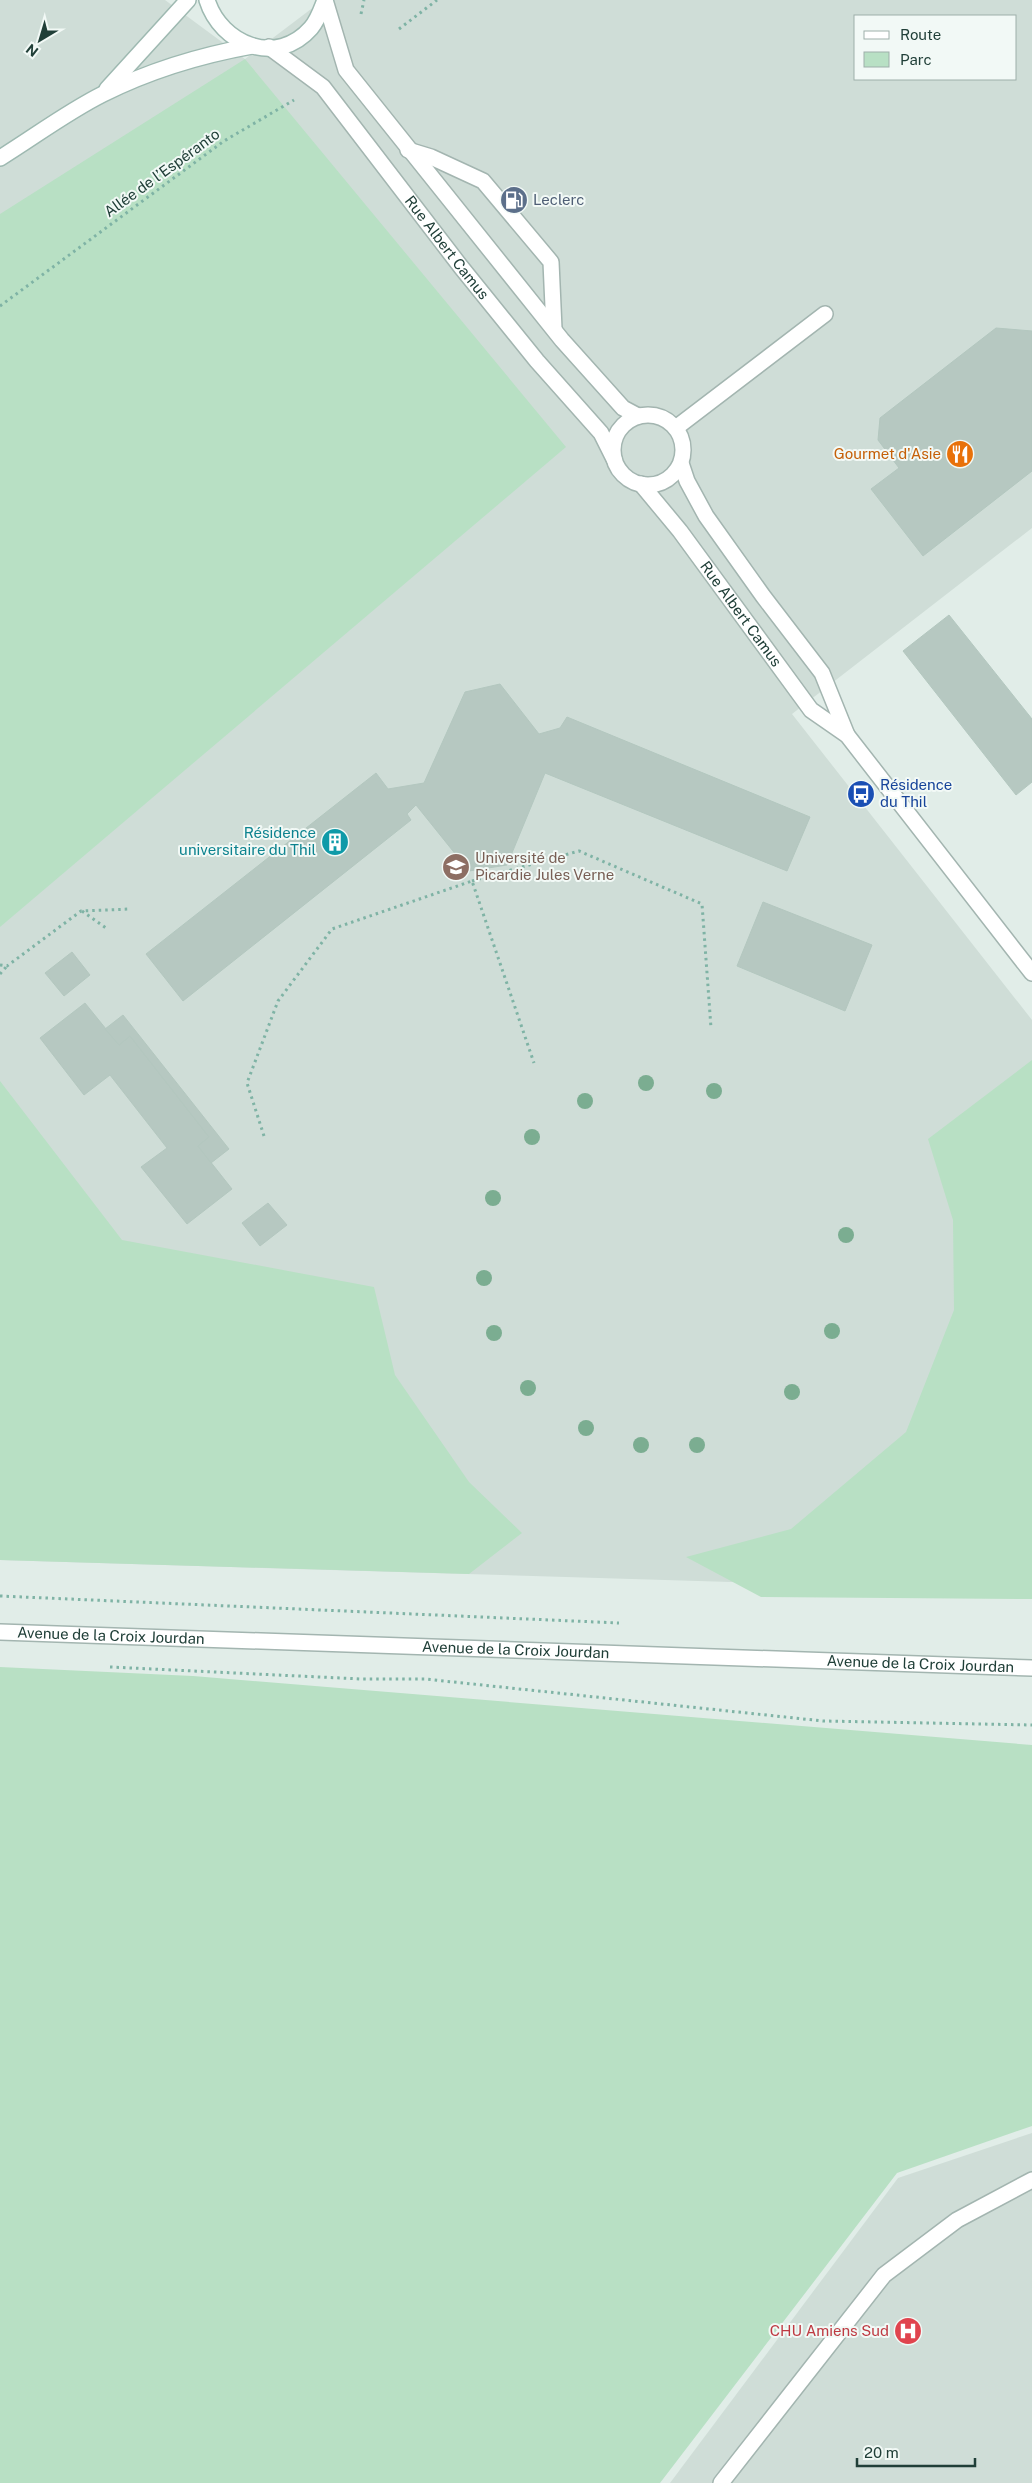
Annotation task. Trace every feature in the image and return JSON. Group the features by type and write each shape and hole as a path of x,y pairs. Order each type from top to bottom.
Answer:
{"street":[{"path":"103,94 188,0"},
{"path":"208,0 216,20 223,29 241,42 252,46"},
{"path":"0,158 103,94 170,67 228,50 252,46 284,45 298,38 310,28 319,15 325,0"},
{"name":"Rue Albert Camus","path":"325,0 346,70 408,150 554,329 623,408 638,416"},
{"name":"Rue Albert Camus","path":"268,47 323,87 461,267 537,361 600,433 614,459"},
{"path":"408,150 432,157 483,182 551,262 554,329"},
{"path":"676,428 824,314"},
{"path":"638,416 659,416 676,428 684,445 681,463 676,472 660,483 641,484 623,474 614,459 614,442 620,428 638,416"},
{"name":"Rue Albert Camus","path":"681,463 687,481 706,516 763,596 822,673 847,735 1032,973"},
{"name":"Rue Albert Camus","path":"641,484 680,531 812,710 847,735"},
{"name":"Avenue de la Croix Jourdan","path":"0,1632 1032,1668"},
{"path":"721,2483 884,2275 957,2220 1032,2180"}],"path":[{"path":"399,29 437,0"},
{"name":"Allée de l’Espéranto","path":"0,306 224,141 290,102 323,87"},
{"path":"264,1136 247,1083 278,1001 332,929 472,881 579,851 702,904 711,1028"},
{"path":"472,881 534,1063"},
{"path":"0,974 7,966 81,911 130,909"},
{"path":"81,911 106,928"},
{"path":"0,965 7,966"},
{"path":"0,1596 625,1623"},
{"path":"107,1667 361,1679 425,1680 823,1722 1032,1725"}],"shaded area":[{"name":"Université de Picardie Jules Verne","path":"0,0 165,0 245,59 323,0 1032,0 1032,528 792,714 1032,1020 1032,1591 0,1560"},
{"name":"CHU Amiens Sud","path":"1032,2133 1032,2483 670,2483 898,2178"}],"green space":[{"path":"245,59 566,447 0,927 0,214"},
{"path":"1032,1060 1032,1599 761,1597 686,1557 791,1529 906,1432 954,1310 953,1220 928,1139"},
{"path":"0,1081 122,1240 374,1287 395,1375 469,1482 522,1533 469,1574 0,1560"},
{"path":"0,1667 193,1676 1032,1745 1032,2126 897,2173 660,2483 0,2483"}],"building":[{"name":"Gourmet d'Asie","path":"996,328 1032,331 1032,471 923,556 871,489 899,468 878,440 880,418"},
{"path":"949,615 1032,719 1032,782 1016,795 903,651"},
{"name":"Résidence universitaire du Thil","path":"500,684 539,734 560,728 567,717 810,817 787,871 545,773 507,865 469,871 416,805 407,814 411,820 183,1001 146,954 376,773 388,789 424,783 465,692"},
{"path":"763,902 872,945 845,1011 737,966"},
{"path":"72,952 90,975 64,996 45,973"},
{"path":"85,1003 119,1045 130,1036 209,1137 198,1146 232,1189 187,1224 141,1167 167,1148 110,1075 84,1095 40,1038"},
{"path":"123,1015 229,1149 211,1163 198,1146 209,1137 130,1036 119,1045 105,1029"},
{"path":"268,1203 287,1225 260,1246 242,1223"}],"place":[{"name":"Leclerc","path":"514,200"},
{"name":"Gourmet d'Asie","path":"960,454"},
{"name":"Résidence du Thil","path":"861,794"},
{"name":"Résidence universitaire du Thil","path":"335,842"},
{"name":"Université de Picardie Jules Verne","path":"456,867"},
{"name":"CHU Amiens Sud","path":"908,2331"}]}
